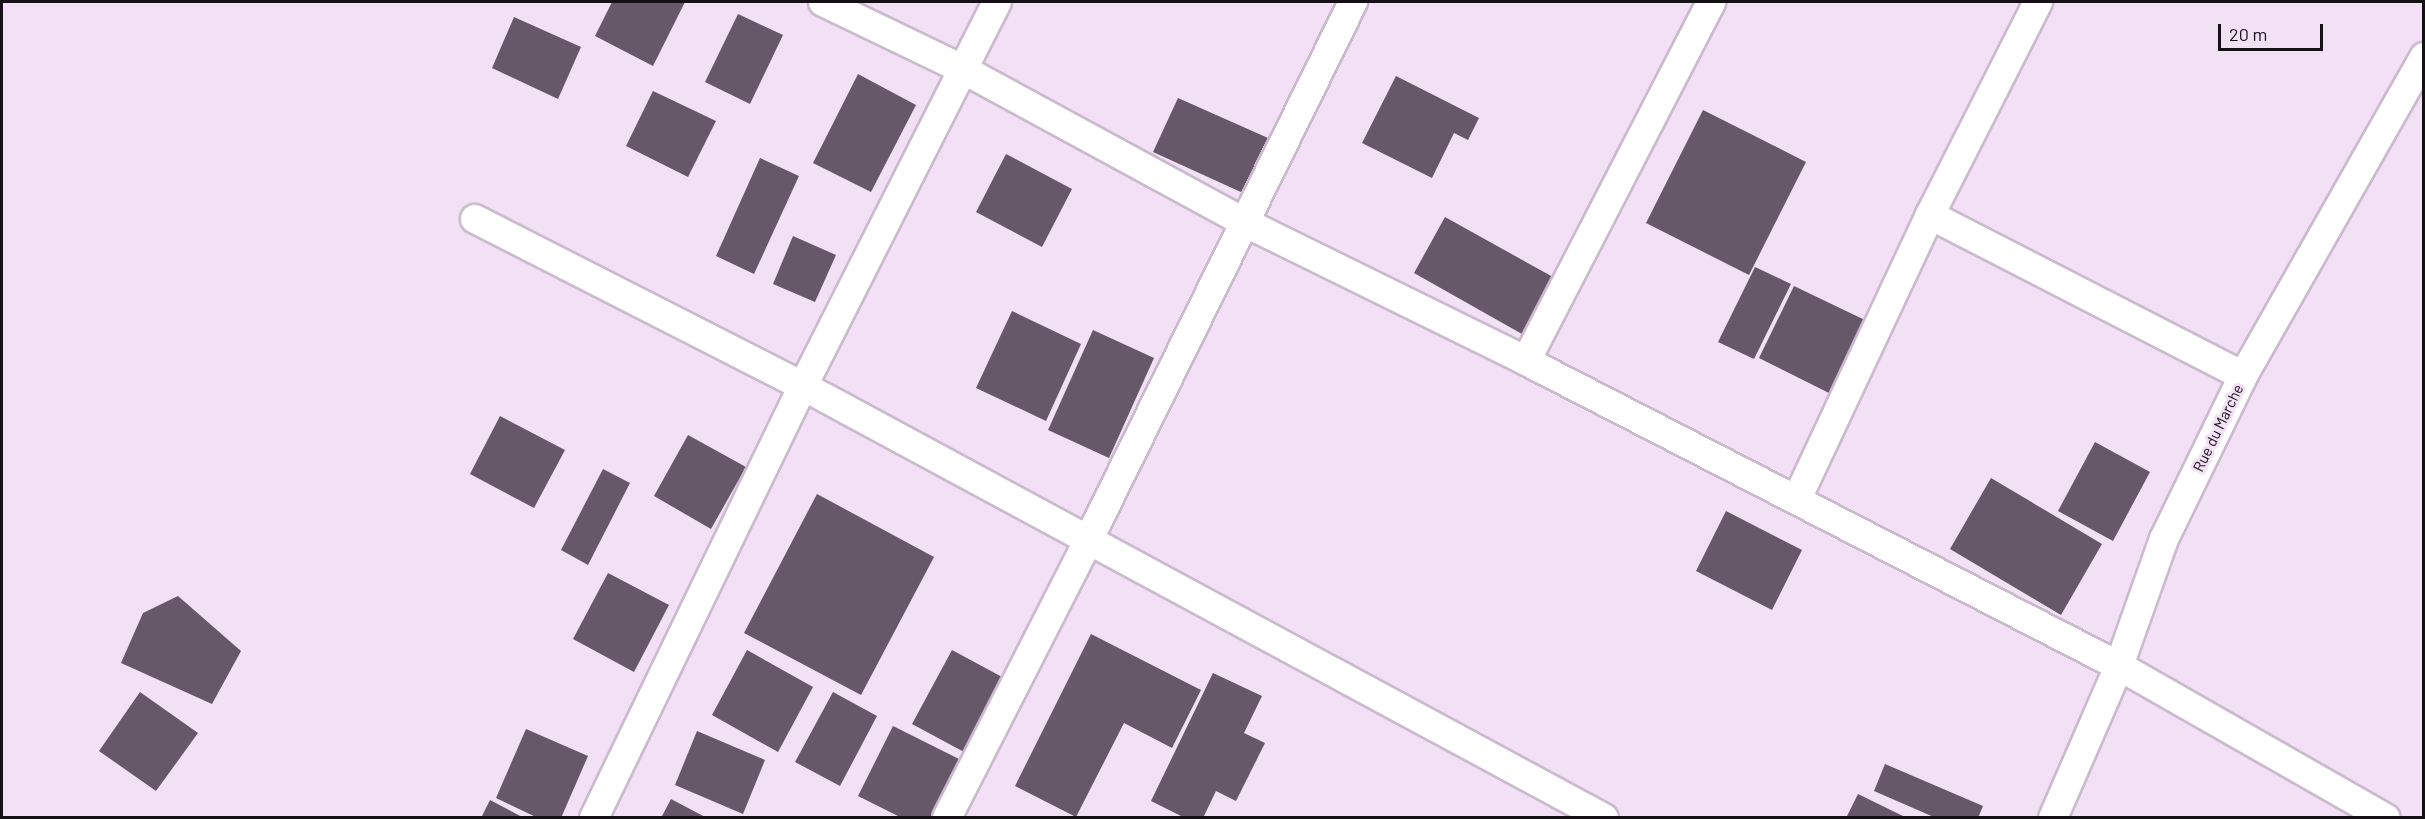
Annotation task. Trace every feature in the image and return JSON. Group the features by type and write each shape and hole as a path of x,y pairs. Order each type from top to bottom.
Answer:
{"street":[{"path":"823,2 964,70 1242,221 1526,361 2119,666 2386,818"},
{"path":"594,818 803,386 997,2"},
{"path":"947,818 1088,541 1242,221 1353,2"},
{"path":"1526,361 1711,2"},
{"path":"1797,499 1930,215 2038,2"},
{"name":"Rue du Marche","path":"2053,818 2119,666 2164,539 2243,376 2424,57"},
{"path":"1930,215 2243,376"},
{"path":"475,219 803,386 1604,818"}],"building":[{"path":"612,2 685,2 653,66 595,36"},
{"path":"738,14 783,35 750,104 705,82"},
{"path":"514,17 581,47 558,99 492,68"},
{"path":"858,74 916,105 871,192 813,163"},
{"path":"1396,76 1479,118 1468,140 1454,133 1432,178 1362,143"},
{"path":"653,91 716,121 688,177 626,146"},
{"path":"1178,98 1268,138 1243,193 1153,152"},
{"path":"1703,110 1806,162 1749,275 1646,223"},
{"path":"1006,154 1072,189 1042,247 976,212"},
{"path":"760,158 799,176 754,274 716,256"},
{"path":"1445,217 1553,277 1522,334 1414,273"},
{"path":"793,236 836,255 815,302 773,284"},
{"path":"1755,267 1791,284 1754,359 1718,342"},
{"path":"1794,286 1869,322 1833,395 1759,358"},
{"path":"1012,311 1081,344 1046,421 976,388"},
{"path":"1093,330 1154,358 1109,458 1048,430"},
{"path":"500,416 565,450 534,508 470,474"},
{"path":"688,435 746,467 711,529 654,496"},
{"path":"2095,442 2150,472 2113,541 2058,511"},
{"path":"603,469 630,483 588,565 561,550"},
{"path":"1991,478 2102,544 2061,615 1950,549"},
{"path":"817,494 934,557 861,695 744,633"},
{"path":"1726,511 1802,550 1772,610 1696,571"},
{"path":"608,573 669,605 634,672 573,639"},
{"path":"178,596 241,651 212,704 121,663 143,613"},
{"path":"1091,634 1201,690 1172,748 1124,723 1076,817 1015,786"},
{"path":"747,650 813,687 778,752 712,715"},
{"path":"952,650 1004,678 964,752 912,724"},
{"path":"1213,673 1262,696 1244,733 1265,743 1236,801 1216,791 1203,818 1185,818 1151,801"},
{"path":"140,692 198,733 156,791 99,751"},
{"path":"833,692 877,716 840,786 795,762"},
{"path":"893,726 965,762 938,818 902,818 858,796"},
{"path":"526,729 588,756 561,818 538,818 496,798"},
{"path":"697,731 765,760 743,814 675,785"},
{"path":"1885,764 1983,806 1978,818 1936,818 1874,791"},
{"path":"1858,794 1907,818 1846,818"},
{"path":"671,799 707,818 661,818"},
{"path":"490,800 524,818 481,818"}]}
